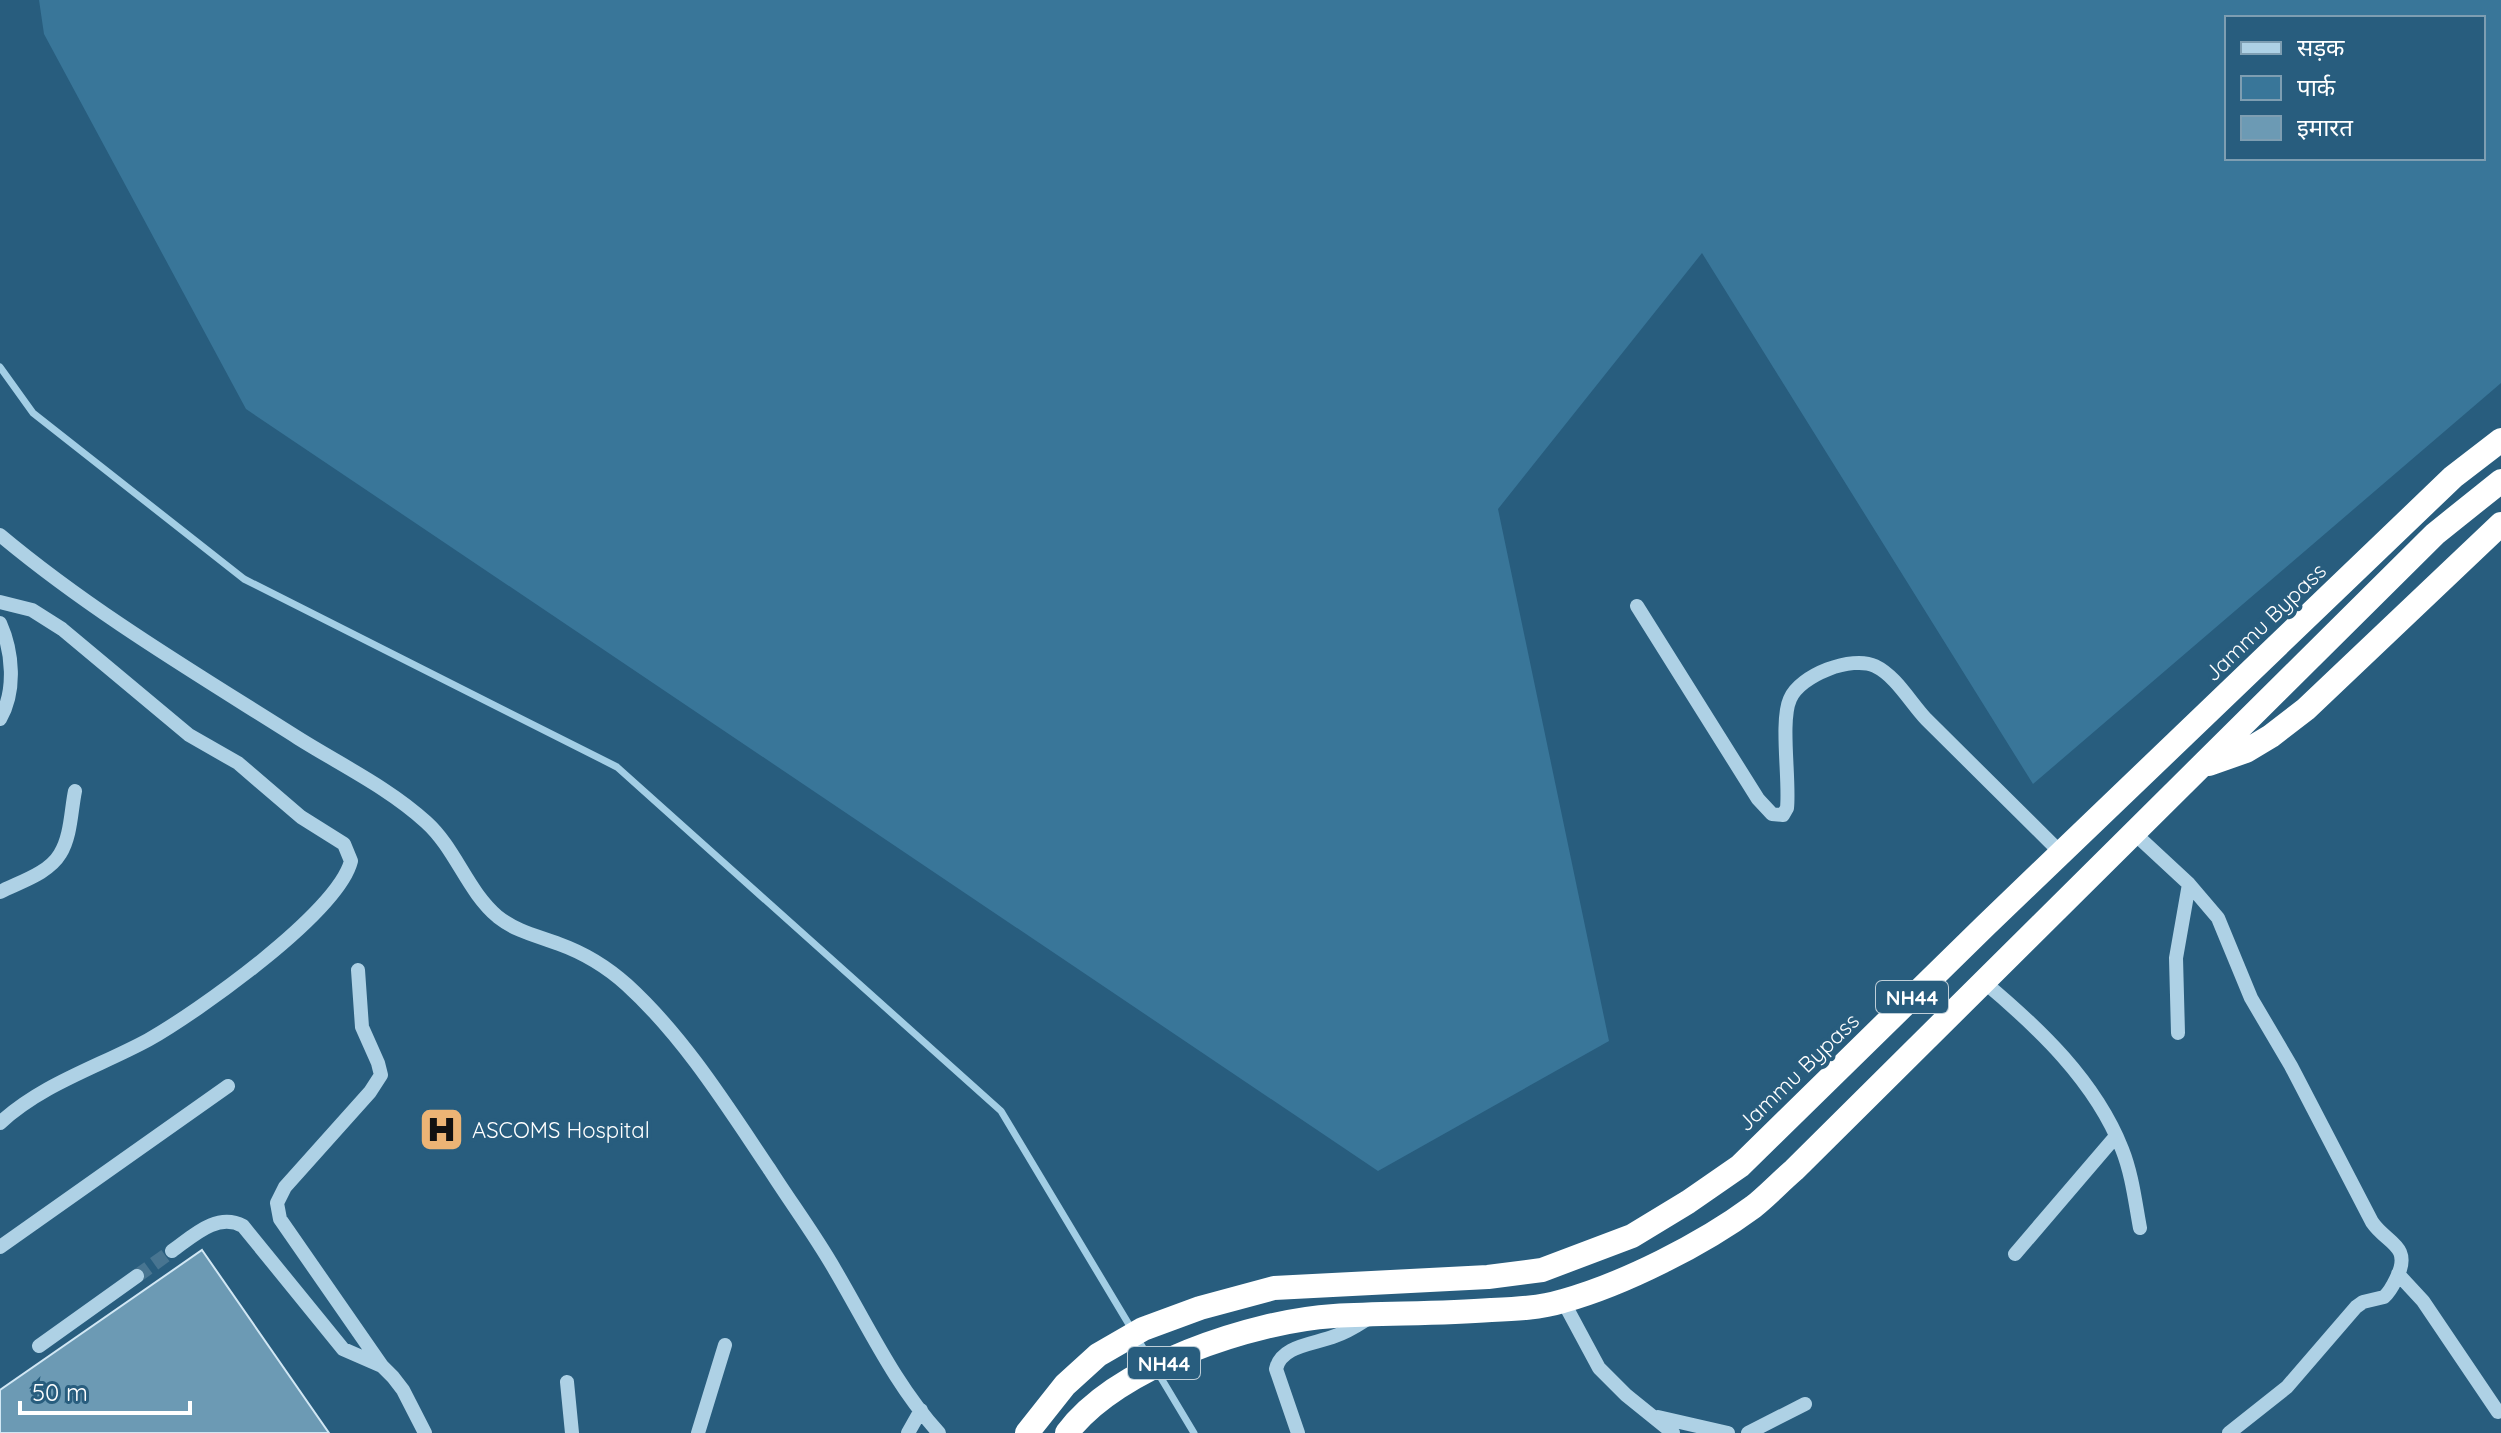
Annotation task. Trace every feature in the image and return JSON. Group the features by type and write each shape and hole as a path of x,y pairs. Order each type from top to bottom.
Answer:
{"highway":[{"name":"Jammu Bypass","path":"1027,1433 1065,1385 1098,1355 1143,1329 1200,1308 1274,1288 1488,1277 1542,1270 1632,1236 1688,1202 1740,1166 2453,477 2501,440"},
{"name":"NH44","path":"1067,1433 1086,1413 1148,1370 1186,1352 1220,1341 1285,1323 1332,1316 1528,1308 1563,1301 1708,1238 1754,1206 1794,1170 2435,534 2501,481"},
{"path":"2201,767 2246,751 2306,709 2501,524"}],"street":[{"path":"0,535 27,558 135,633 359,775 427,823 446,844 477,896 500,918 528,935 559,944 598,962 627,985 674,1035 742,1127 834,1267 886,1360 939,1433"},
{"path":"0,602 32,610 62,629 178,727 253,774 301,817 344,844 351,861 343,882 312,916 247,973 151,1038 30,1098 0,1123"},
{"path":"1637,606 1758,799 1772,814 1783,815 1787,808 1787,709 1795,689 1841,664 1866,663 1889,676 1923,715 2061,853"},
{"path":"0,623 11,665 8,701 0,719"},
{"path":"0,892 41,871 60,855 75,791"},
{"path":"2134,833 2189,884 2218,918 2251,998 2291,1066 2372,1222 2402,1257 2398,1274 2384,1297 2356,1307 2287,1387 2229,1433"},
{"path":"2178,1033 2176,958 2189,884"},
{"path":"358,970 362,1027 381,1075 370,1092 285,1187 276,1209 382,1366 403,1390 425,1433"},
{"path":"1984,982 2045,1035 2081,1082 2116,1136 2130,1177 2140,1228"},
{"path":"0,1247 228,1086"},
{"path":"2015,1254 2116,1136"},
{"path":"172,1251 216,1222 226,1220 243,1226 343,1349 382,1366"},
{"path":"2398,1274 2423,1301 2498,1412"},
{"path":"39,1346 137,1276"},
{"path":"1563,1301 1599,1368 1673,1433"},
{"path":"1298,1433 1276,1369 1280,1357 1349,1331 1373,1316"},
{"path":"698,1433 725,1345"},
{"path":"567,1382 572,1433"},
{"path":"1748,1433 1805,1404"},
{"path":"908,1433 921,1410"},
{"path":"1652,1416 1728,1433"}],"green space":[{"path":"39,0 2501,0 2501,383 2033,784 1702,253 1498,509 1609,1041 1378,1171 246,409 44,34"}],"building":[{"path":"202,1250 329,1433 0,1433 0,1390"}],"waterway":[{"path":"0,367 33,413 244,579 617,767 1001,1111 1194,1433"}],"tunnel":[{"path":"137,1276 172,1251"}],"place":[{"name":"ASCOMS Hospital","path":"441,1130"}]}
